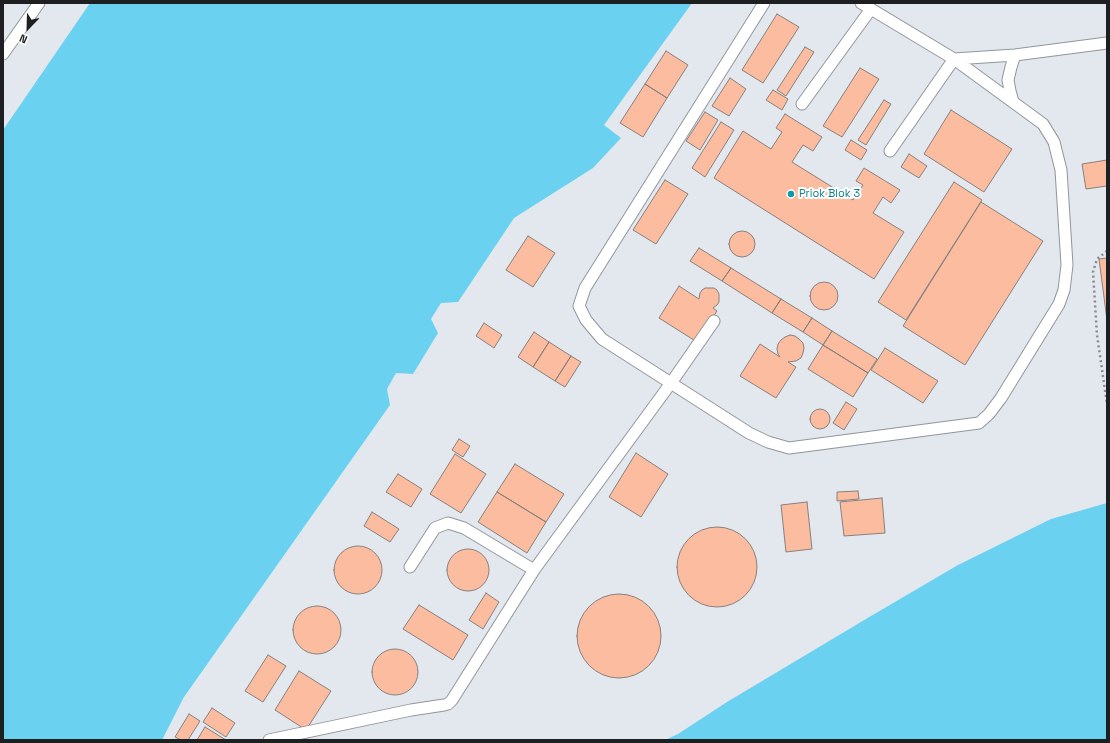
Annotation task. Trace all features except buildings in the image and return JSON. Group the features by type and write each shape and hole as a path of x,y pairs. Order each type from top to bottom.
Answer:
{"lane":[{"path":"3,54 39,3"},
{"path":"764,3 585,288 579,306 586,320 602,339 749,433 768,442 789,448 979,423 989,414 1001,398 1059,304 1064,290 1067,265 1062,170 1054,142 1043,124 954,59 866,6 802,104"},
{"path":"954,59 1016,55 1107,43"},
{"path":"1013,102 1008,80 1016,55"},
{"path":"890,151 954,59"},
{"path":"269,740 412,710 448,704 452,700 534,570 671,383 714,321"},
{"path":"410,567 435,528 448,523 464,528 534,570"}],"path":[{"path":"1107,251 1097,260 1093,272 1097,335 1107,404"}],"water":[{"path":"90,3 692,3 604,125 621,138 593,168 514,218 458,302 441,303 431,319 438,333 413,374 396,373 387,389 390,405 184,697 162,740 3,740 3,130"},
{"path":"1107,503 1107,740 665,740 678,734 727,702 958,565 1051,519"}],"place":[{"name":"Priok Blok 3","path":"791,194"}]}
